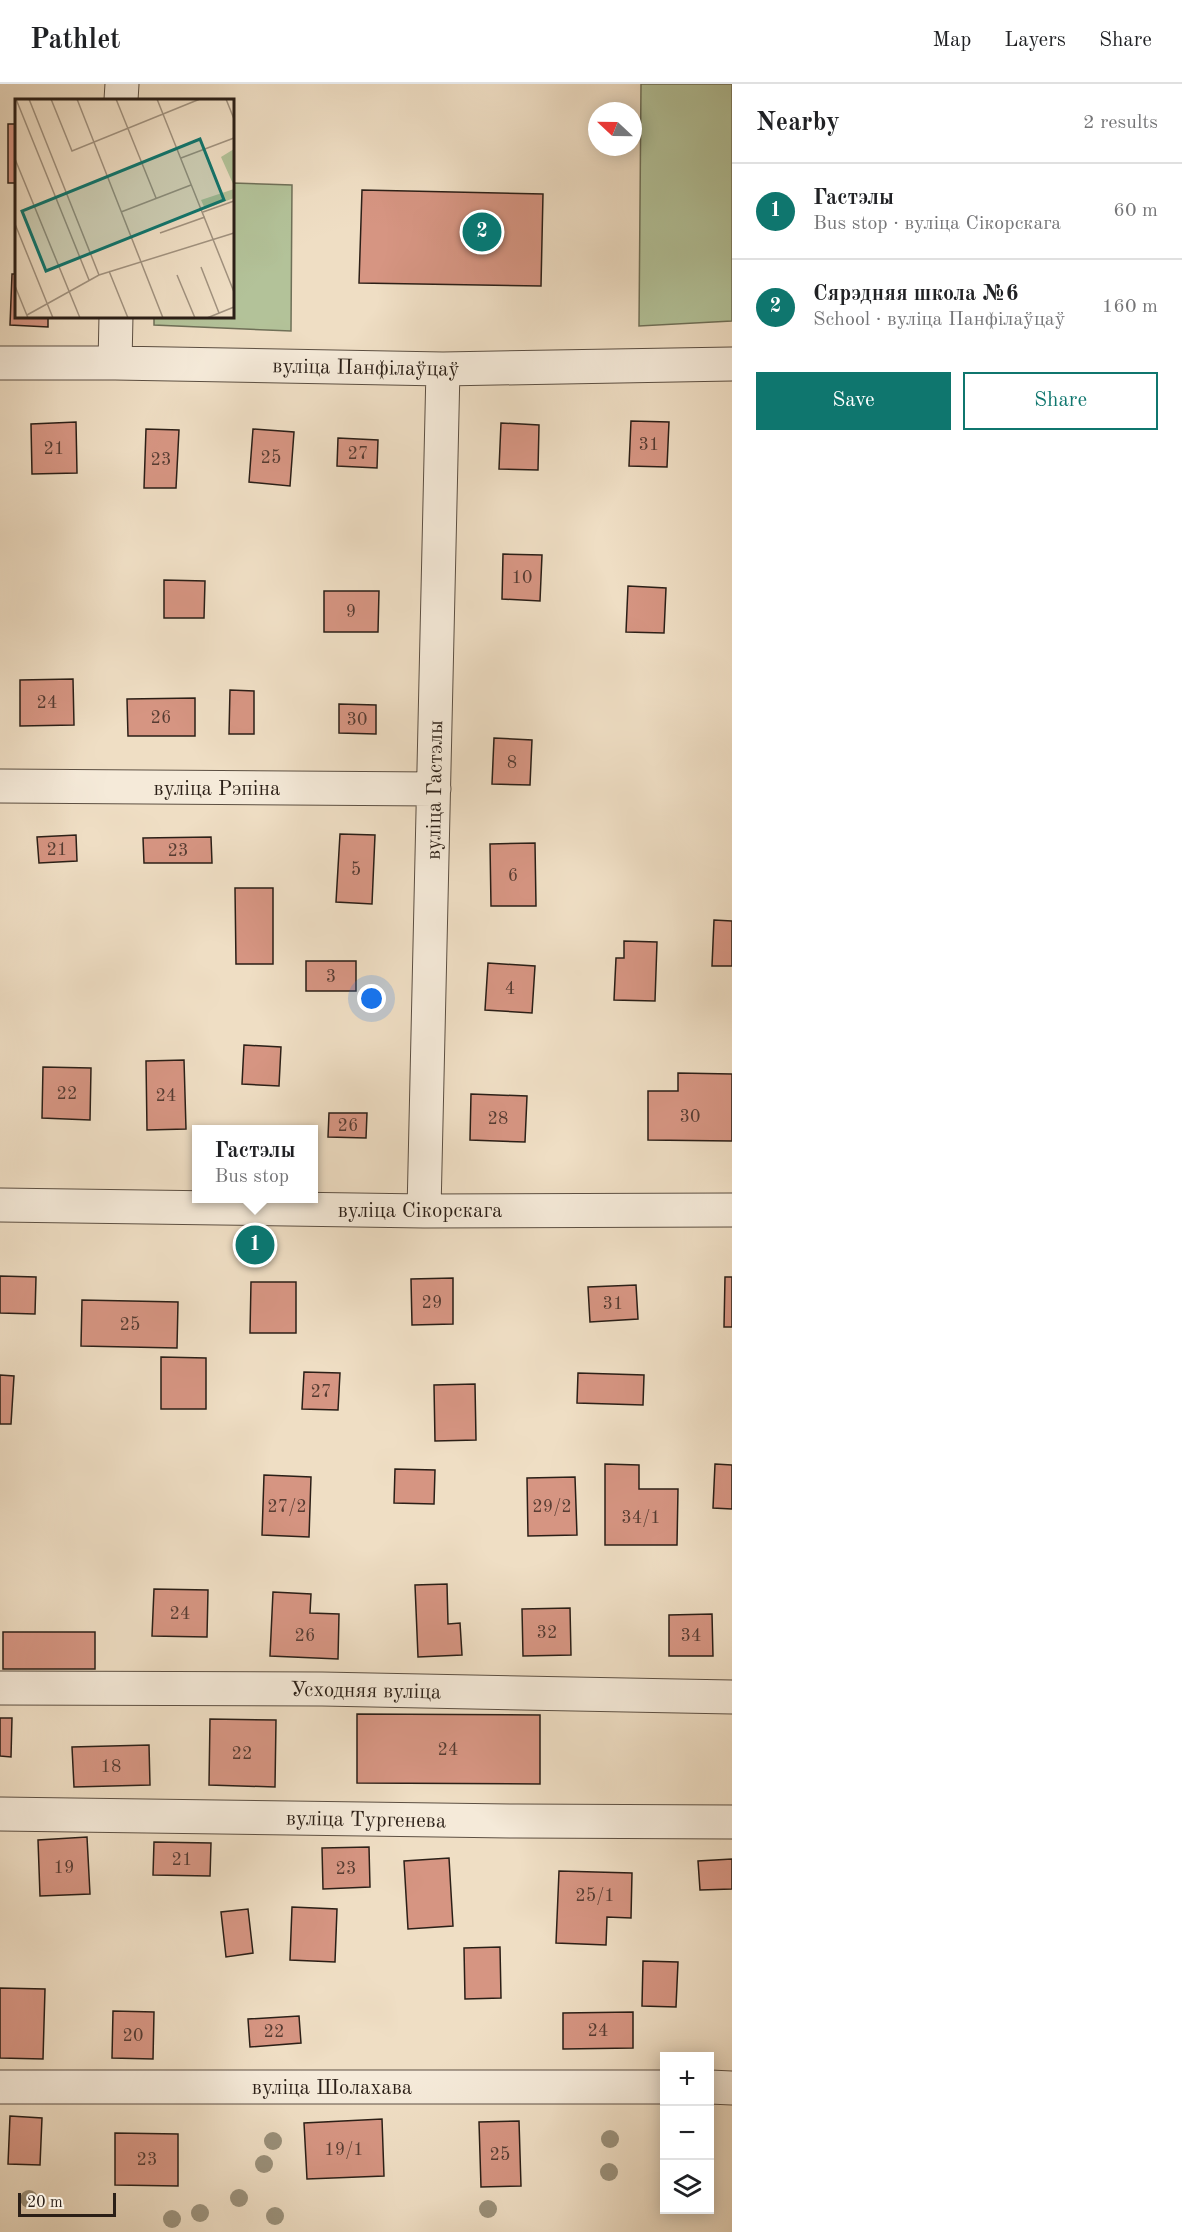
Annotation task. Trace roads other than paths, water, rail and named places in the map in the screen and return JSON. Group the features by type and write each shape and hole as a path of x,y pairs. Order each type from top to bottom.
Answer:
{"street":[{"path":"121,99 122,84"},
{"path":"115,363 116,318"},
{"name":"вуліца Панфілаўцаў","path":"0,363 443,369 732,364"},
{"name":"вуліца Гастэлы","path":"424,1211 443,369"},
{"name":"вуліца Рэпіна","path":"0,786 434,789"},
{"name":"вуліца Сікорскага","path":"0,1205 424,1211 732,1210"},
{"name":"Усходняя вуліца","path":"0,1688 322,1689 732,1697"},
{"name":"вуліца Тургенева","path":"0,1815 732,1822"},
{"name":"вуліца Шолахава","path":"0,2087 660,2087"},
{"path":"714,2088 732,2088"}],"place":[{"name":"Сярэдняя школа №6","path":"482,232"},
{"name":"Гастэлы","path":"255,1245"}]}
